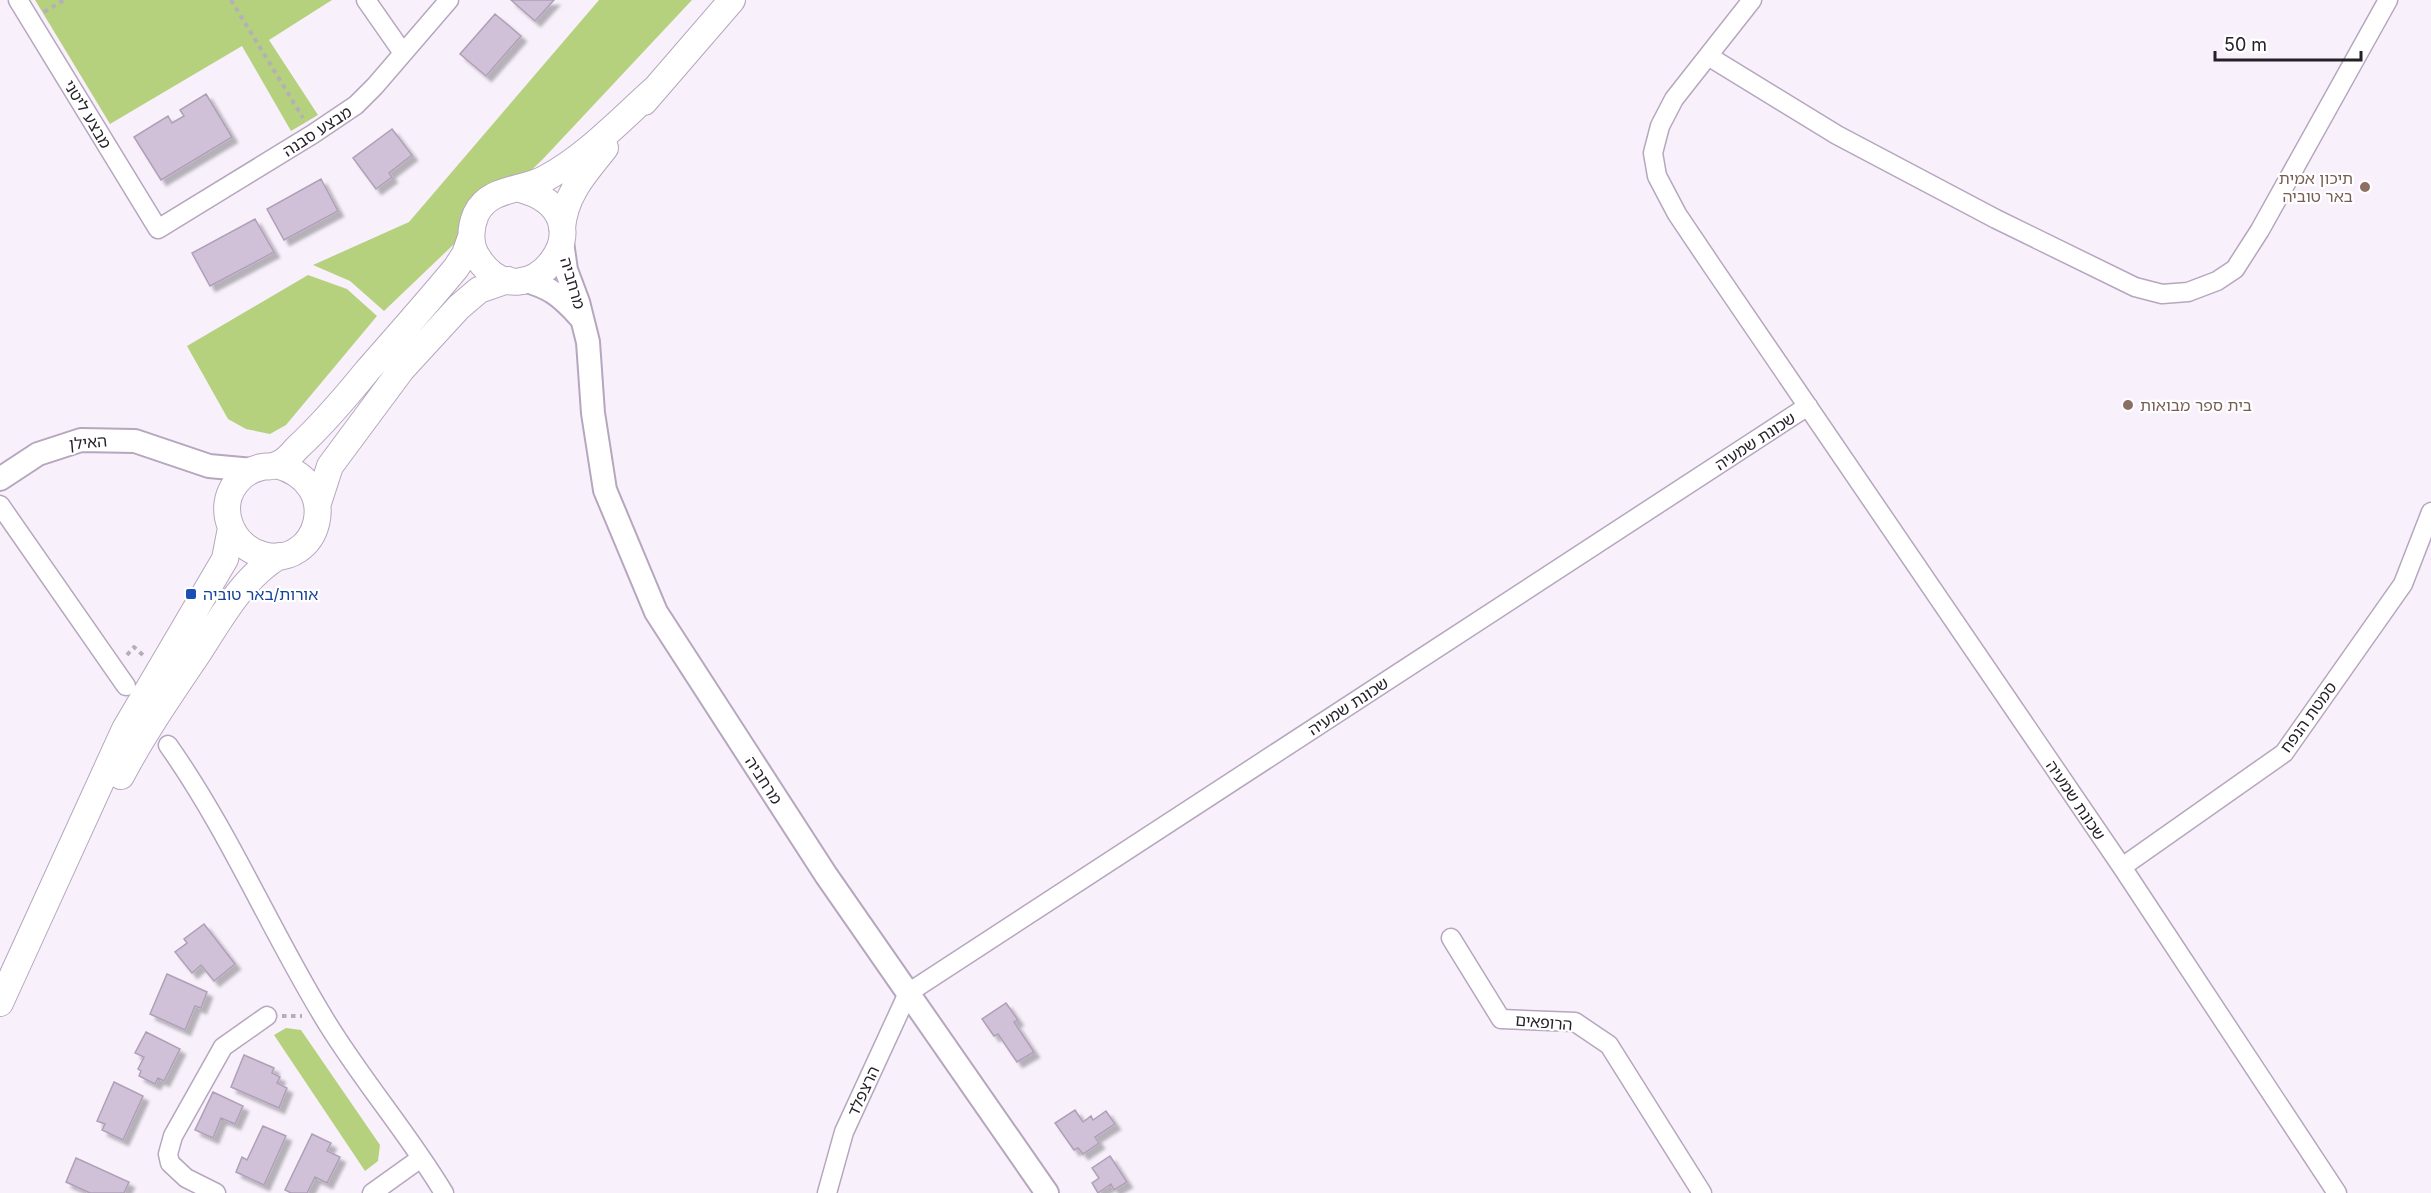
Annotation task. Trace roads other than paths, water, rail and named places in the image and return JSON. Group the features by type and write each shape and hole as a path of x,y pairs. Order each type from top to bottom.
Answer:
{"main road":[{"path":"0,1002 142,736 233,601 264,565 279,556 293,552 309,538 318,518 318,503 330,466 402,369 459,307 479,290 536,276 549,268 558,256 564,212 575,184 732,0"},
{"path":"0,1002 125,729 225,559 229,498 236,484 247,473 265,467 300,446 328,416 435,293 465,254 473,222 480,208 491,197 505,190 520,189 545,179 567,165 656,88"},
{"path":"520,189 535,193 548,202 557,214 562,235"},
{"path":"471,237 474,252 483,266 494,275 515,280"},
{"path":"265,467 291,469 304,478 313,489 318,503"},
{"path":"229,517 239,542 250,551 264,556 279,556"}],"street":[{"name":"מבצע ליטני","path":"18,0 158,229"},
{"path":"366,0 403,53"},
{"name":"מבצע סבנה","path":"158,229 313,135 356,105 449,0"},
{"path":"1752,0 1674,99 1660,126 1653,153 1657,176 1677,214 1808,406"},
{"path":"1708,56 1837,135 1996,219 2135,287 2171,294 2188,292 2217,281 2235,269 2260,230 2388,0"},
{"name":"מרחביה","path":"562,235 566,270 585,323 591,372 592,413 605,490 656,612 826,875 1047,1193"},
{"name":"מרחביה","path":"515,280 543,285 555,293 585,323"},
{"name":"שכונת שמעיה","path":"908,993 1808,406 2122,867 2337,1193"},
{"name":"האילן","path":"0,479 38,454 81,440 135,441 209,465 265,467"},
{"name":"האילן","path":"182,458 220,489 229,517"},
{"path":"0,505 126,686"},
{"name":"סמטת הנפח","path":"2122,867 2284,753 2403,584 2431,512"},
{"path":"168,745 234,851 322,1016 444,1193"},
{"name":"הרופאים","path":"1451,938 1501,1019 1575,1022 1609,1045 1702,1193"},
{"name":"הרצפלד","path":"827,1193 844,1132 908,993"},
{"path":"216,1193 186,1178 170,1163 168,1154 173,1136 223,1047 267,1016"},
{"path":"372,1193 421,1158"}],"place":[{"name":"תיכון אמית באר טוביה","path":"2365,187"},
{"name":"בית ספר מבואות","path":"2128,405"},
{"name":"אורות/באר טוביה","path":"191,594"}]}
